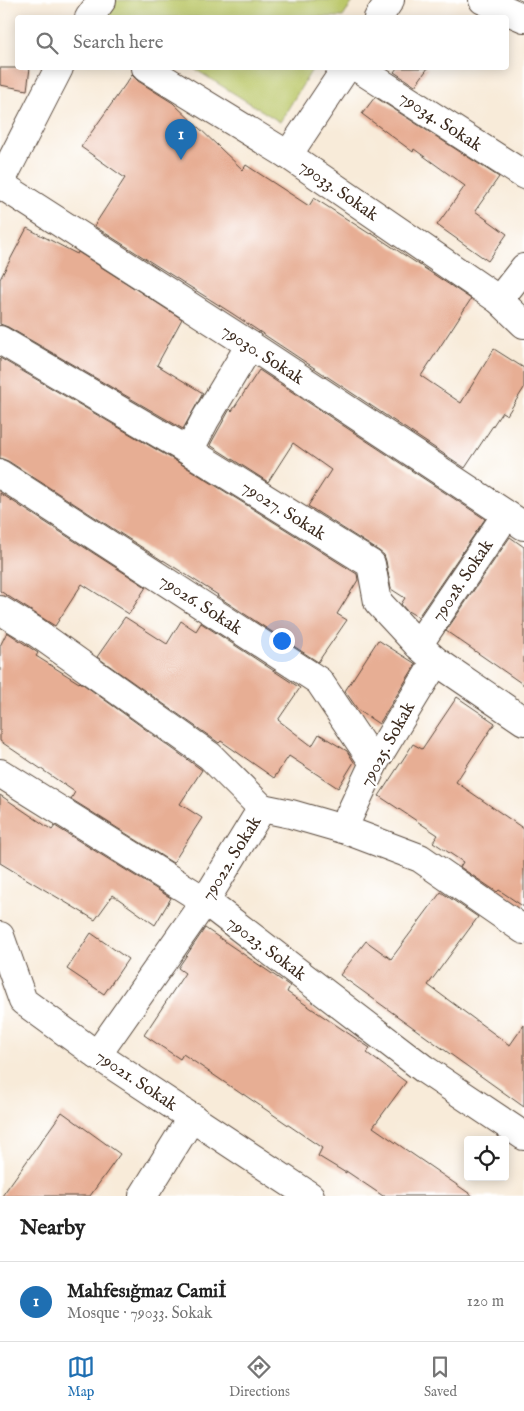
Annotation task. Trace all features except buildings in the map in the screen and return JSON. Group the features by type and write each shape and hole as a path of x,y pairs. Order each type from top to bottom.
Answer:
{"street":[{"path":"91,15 102,0"},
{"path":"380,15 390,0"},
{"path":"483,0 524,18"},
{"path":"0,183 58,70"},
{"name":"79033. Sokak","path":"149,70 288,154 499,300 524,324"},
{"path":"288,154 345,70"},
{"name":"79034. Sokak","path":"361,70 524,175"},
{"name":"79030. Sokak","path":"0,183 250,345 515,521"},
{"path":"499,300 524,268"},
{"name":"79027. Sokak","path":"0,340 189,451 371,564 378,602 427,653 524,721"},
{"path":"189,451 205,420 250,345"},
{"name":"79026. Sokak","path":"0,474 319,681 374,763"},
{"name":"79028. Sokak","path":"427,653 515,521"},
{"name":"79022. Sokak","path":"0,610 33,630 210,756 262,808 205,901 97,1055"},
{"name":"79025. Sokak","path":"343,829 427,653"},
{"name":"79023. Sokak","path":"0,773 205,901 424,1069 524,1136"},
{"path":"262,808 343,829 420,858 524,930"},
{"name":"79021. Sokak","path":"0,936 22,1001 97,1055 310,1196"},
{"path":"143,1196 192,1117"}],"green space":[{"path":"116,0 354,0 344,15 107,14"},
{"path":"196,70 312,70 280,122"}],"place":[{"name":"Mahfesığmaz Camiİ","path":"181,160"}]}
